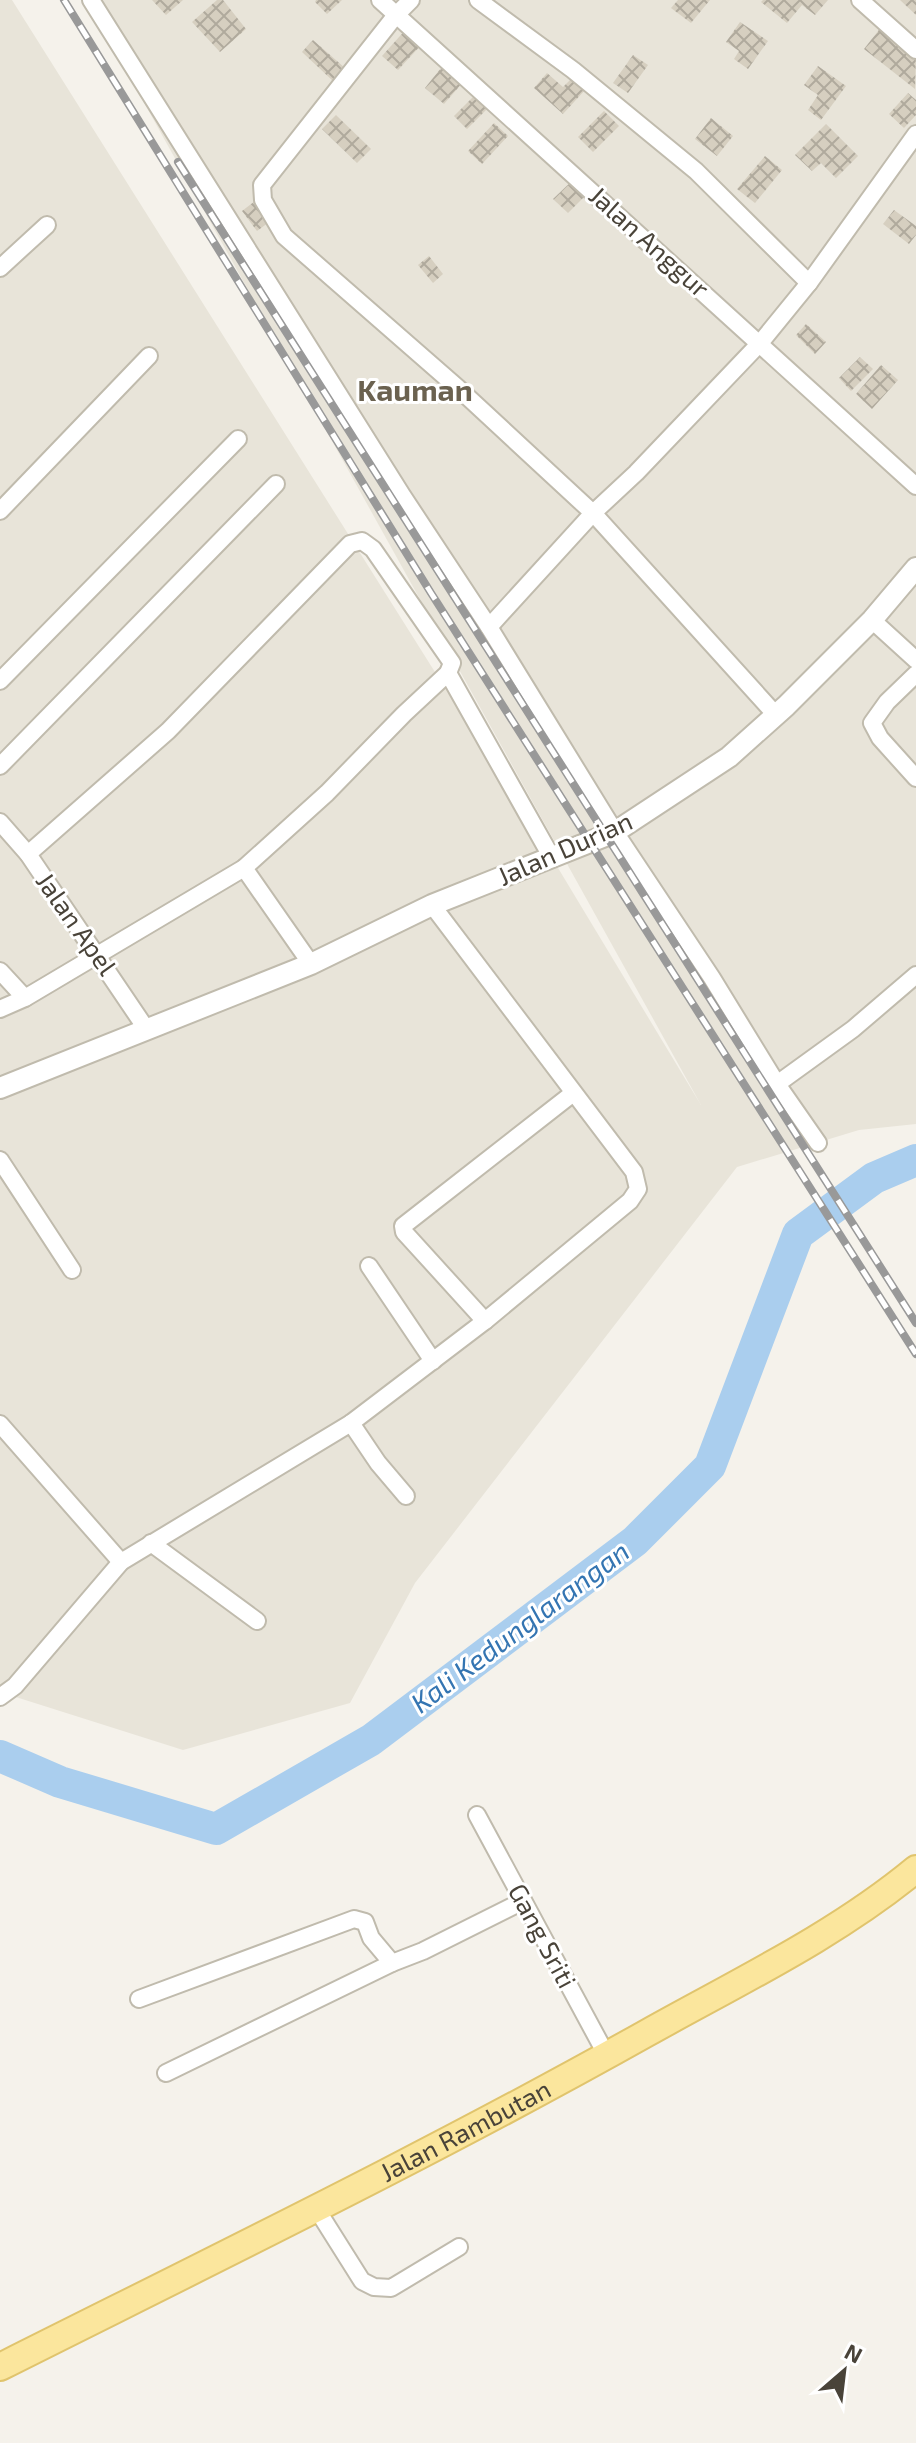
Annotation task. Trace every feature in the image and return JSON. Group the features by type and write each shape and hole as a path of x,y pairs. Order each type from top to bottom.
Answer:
{"main road":[{"name":"Jalan Rambutan","path":"0,2367 374,2181 607,2056 836,1927 916,1869"}],"street":[{"path":"91,0 402,495 489,627 615,832 818,1143"},
{"name":"Jalan Anggur","path":"380,0 761,342 916,486"},
{"path":"411,0 262,185 263,200 284,236 458,388 593,513 776,715"},
{"path":"478,0 573,70 696,171 809,283"},
{"path":"860,0 914,44"},
{"path":"489,627 593,513 636,473 761,342 809,283 916,134"},
{"path":"0,268 47,225"},
{"path":"0,511 149,356"},
{"path":"0,681 238,439"},
{"path":"0,766 276,484"},
{"path":"0,1009 102,960 244,868 327,793 448,673 452,663 373,549 362,541 350,544 168,731 28,854"},
{"name":"Jalan Durian","path":"0,1088 147,1030 304,953 615,832 729,757 872,620 916,568"},
{"path":"872,620 916,660"},
{"path":"448,673 552,858"},
{"path":"916,674 887,702 872,723 880,738 916,778"},
{"name":"Jalan Apel","path":"3,830 28,854 147,1030"},
{"path":"244,868 304,953"},
{"path":"0,1697 15,1686 121,1562 351,1423 485,1321 630,1201 638,1189 634,1172 432,905"},
{"path":"0,971 25,998"},
{"path":"777,1084 853,1029 916,975"},
{"path":"485,1321 404,1232 403,1226 572,1094"},
{"path":"0,1160 72,1270"},
{"path":"369,1266 433,1361"},
{"path":"351,1423 378,1463 406,1496"},
{"path":"3,1433 121,1562"},
{"path":"151,1543 257,1621"},
{"name":"Gang Sriti","path":"477,1815 607,2056"},
{"path":"166,2073 523,1901"},
{"path":"139,1999 354,1919 365,1922 371,1938 392,1963"},
{"path":"316,2208 362,2281 374,2287 391,2288 459,2247"}],"shaded area":[{"path":"0,0 12,0 552,858 701,1105 87,0 916,0 916,1124 859,1130 737,1167 415,1583 350,1703 183,1750 0,1692"}],"building":[{"path":"152,0 183,0 166,15"},
{"path":"217,0 223,0 246,29 220,52 192,22"},
{"path":"316,0 342,0 327,14"},
{"path":"678,0 710,0 691,23 671,8"},
{"path":"828,0 815,15 802,5 787,23 761,2"},
{"path":"900,0 916,0 916,15"},
{"path":"740,22 768,41 748,69 734,59 739,51 726,42"},
{"path":"882,26 916,53 915,89 864,49"},
{"path":"408,27 424,42 398,70 382,56"},
{"path":"313,40 345,68 333,81 302,52"},
{"path":"633,55 648,65 628,93 613,83"},
{"path":"445,63 465,80 444,104 425,88"},
{"path":"818,66 846,86 821,120 808,110 818,95 804,85"},
{"path":"547,73 563,87 572,78 585,90 563,114 534,88"},
{"path":"478,92 491,105 467,129 454,116"},
{"path":"908,93 916,100 916,115 904,128 889,114"},
{"path":"604,111 619,126 593,152 578,137"},
{"path":"336,115 371,149 357,163 322,129"},
{"path":"711,118 733,136 717,156 695,139"},
{"path":"494,123 508,136 482,164 468,151"},
{"path":"826,124 858,156 836,178 821,163 812,171 795,155"},
{"path":"765,156 782,170 755,203 737,189"},
{"path":"573,180 587,194 568,213 553,199"},
{"path":"255,201 272,220 257,231 242,211"},
{"path":"894,210 916,226 916,235 909,244 883,224"},
{"path":"429,256 443,274 433,283 418,265"},
{"path":"806,324 826,342 815,354 796,335"},
{"path":"860,357 873,369 851,391 839,378"},
{"path":"881,365 898,380 872,409 856,394"}],"waterway":[{"name":"Kali Kedunglarangan","path":"0,1756 60,1782 216,1829 371,1740 635,1541 710,1466 798,1234 874,1178 916,1160"}],"railway":[{"path":"64,0 431,593 916,1354"},
{"path":"178,162 916,1323"}],"district":[{"name":"Kauman","path":"415,391"}]}
